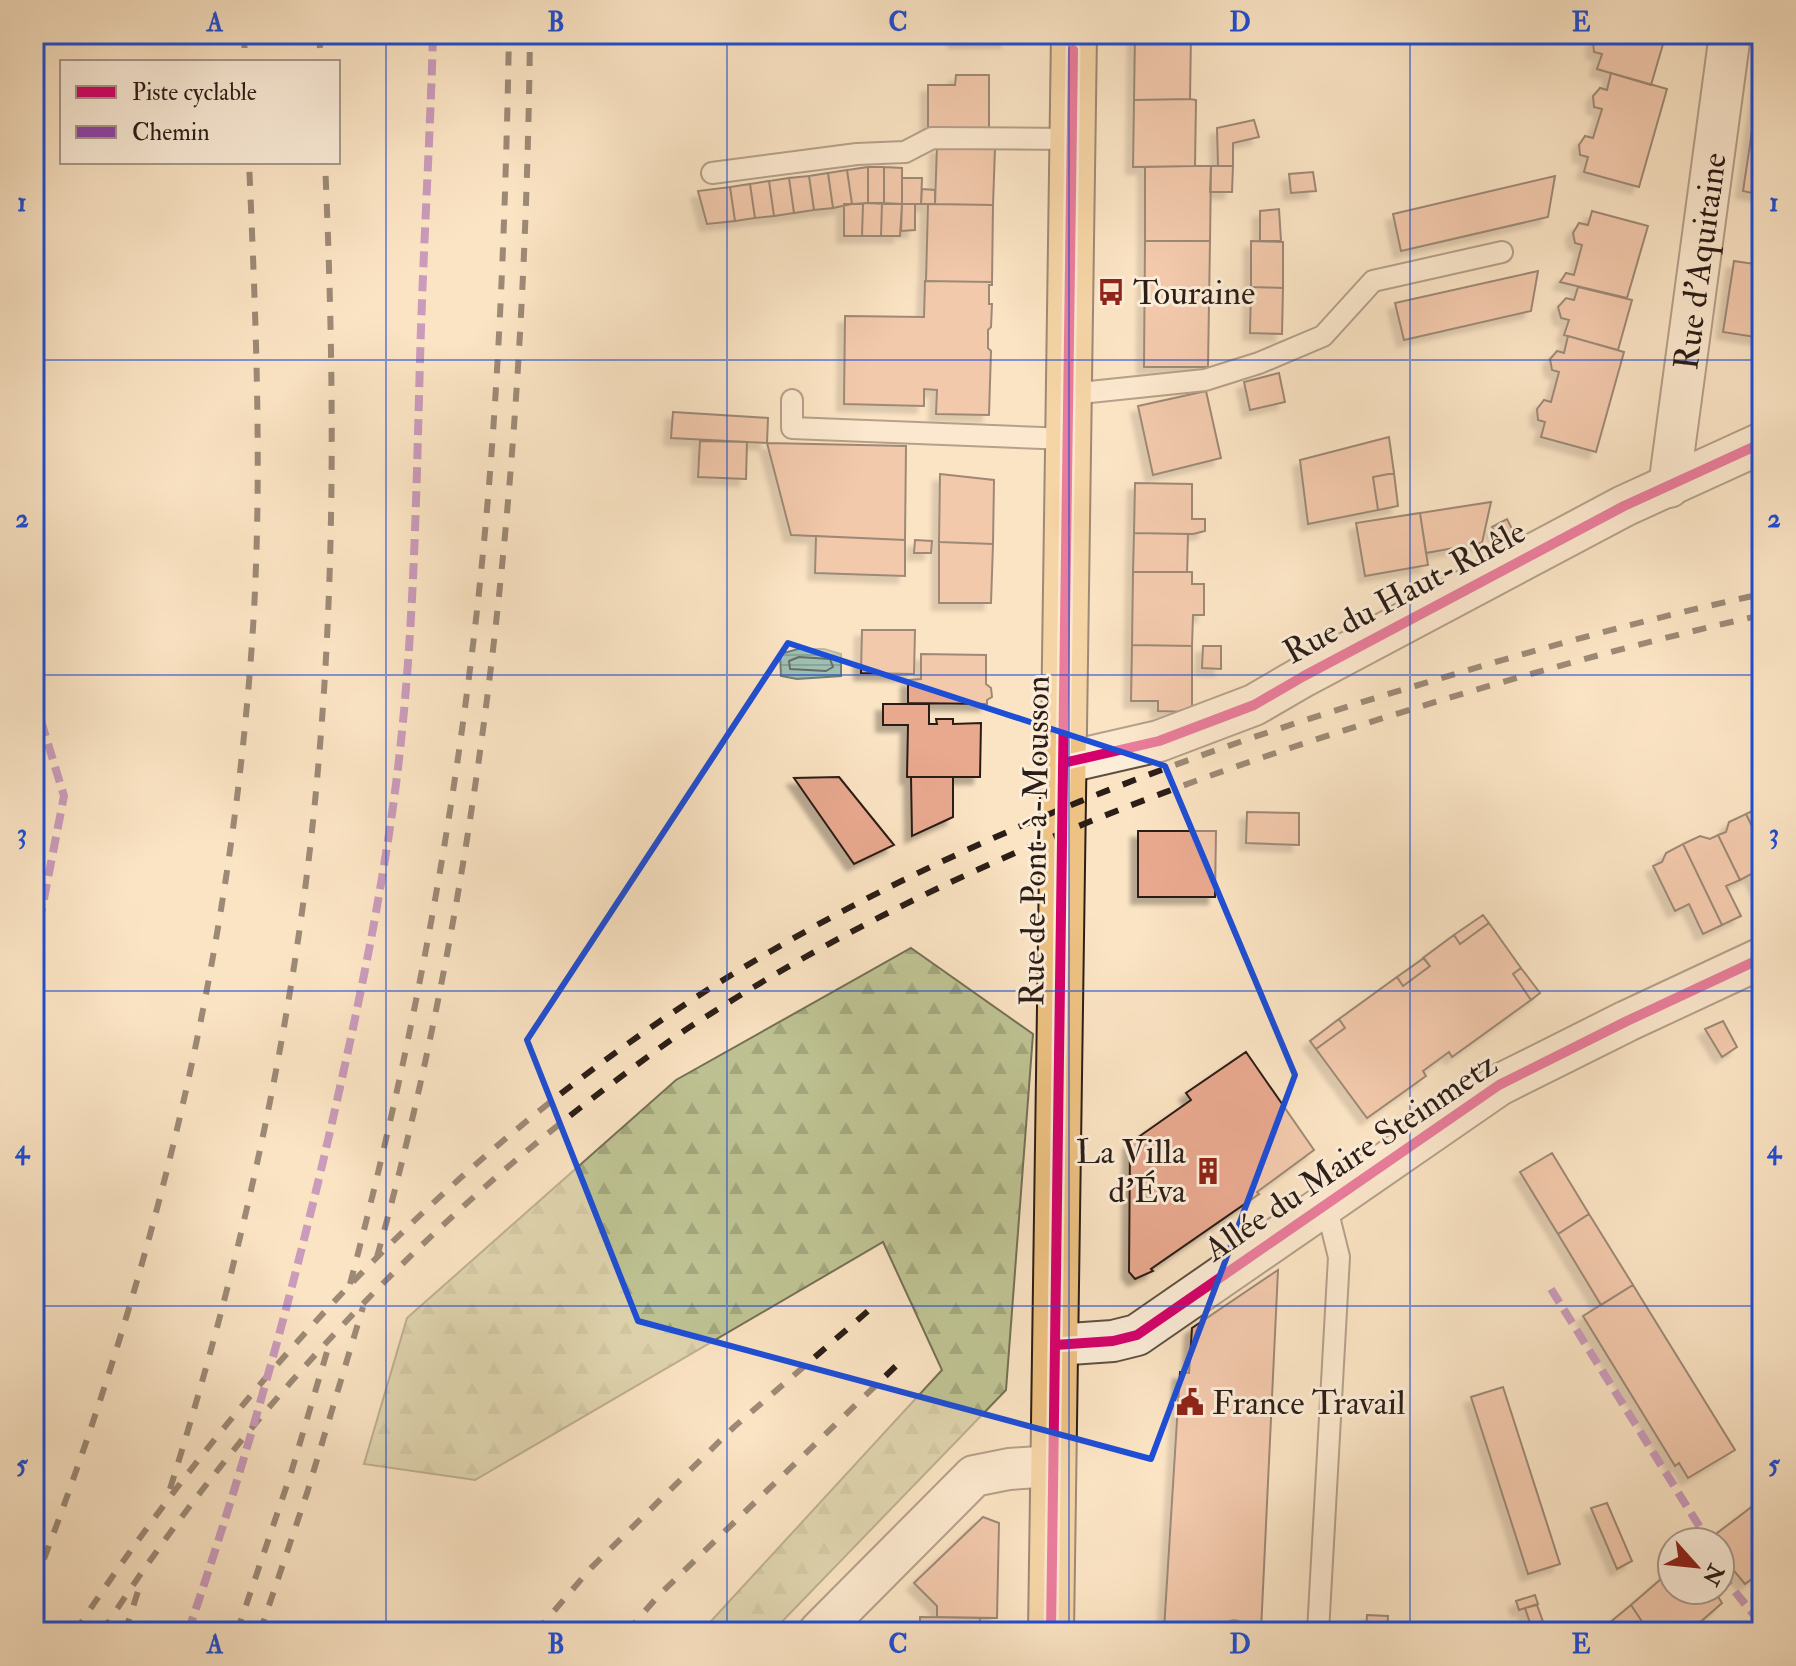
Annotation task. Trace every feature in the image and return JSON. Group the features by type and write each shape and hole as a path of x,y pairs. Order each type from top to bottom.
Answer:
{"main road":[{"name":"Rue de Pont-à-Mousson","path":"1051,1632 1074,42"}],"street":[{"name":"Rue d'Aquitaine","path":"1669,487 1730,34"},
{"name":"Rue du Haut-Rhêle","path":"1063,763 1159,741 1254,705 1624,506 1762,443"},
{"name":"Allée du Maire Steinmetz","path":"1055,1345 1113,1341 1137,1335 1499,1085 1762,958"},
{"path":"819,1632 974,1476 1009,1469 1054,1466"}],"lane":[{"path":"712,173 857,154 905,152 932,138 1072,139"},
{"path":"1069,390 1090,392 1205,380 1259,363 1323,336 1373,281 1502,252"},
{"path":"792,400 792,428 1068,439"},
{"path":"1318,1632 1339,1257 1330,1221 1323,1208"}],"highlighted area":[{"path":"788,643 1165,766 1295,1075 1151,1459 638,1321 527,1040"}],"green space":[{"path":"911,948 1033,1034 1006,1390 772,1632 701,1632 942,1370 883,1242 475,1480 364,1464 407,1318 676,1080"}],"water":[{"path":"798,649 824,649 841,654 841,676 797,679 781,676 780,654"}],"building":[{"path":"955,34 1008,34 1008,41 955,41"},
{"path":"1135,34 1191,34 1190,99 1134,100"},
{"path":"1599,34 1666,34 1651,85 1597,69 1602,54 1594,52 1593,42"},
{"path":"1762,64 1762,195 1743,191"},
{"path":"1611,73 1667,89 1639,187 1584,172 1588,157 1580,155 1579,145 1585,136 1593,138 1602,109 1594,107 1593,96 1600,88 1607,90"},
{"path":"956,75 989,75 989,129 928,130 928,85 955,85"},
{"path":"1134,100 1196,100 1195,166 1133,167"},
{"path":"1254,120 1259,137 1233,143 1233,166 1218,166 1217,128"},
{"path":"937,146 995,148 993,205 935,204"},
{"path":"1211,166 1210,241 1145,241 1145,167"},
{"path":"1211,166 1233,166 1232,192 1210,192"},
{"path":"868,167 868,203 852,204 847,170"},
{"path":"868,167 884,167 884,204 868,203"},
{"path":"884,167 902,168 902,204 884,204"},
{"path":"847,170 852,204 833,208 828,173"},
{"path":"1313,172 1316,191 1291,193 1289,174"},
{"path":"828,173 833,208 814,210 809,176"},
{"path":"809,176 814,210 794,213 789,178"},
{"path":"1555,176 1548,217 1401,251 1393,214"},
{"path":"789,178 794,213 774,216 769,181"},
{"path":"902,178 922,178 921,204 902,204"},
{"path":"769,181 774,216 755,218 750,184"},
{"path":"750,184 755,218 735,221 730,187"},
{"path":"730,187 735,221 707,224 698,191"},
{"path":"922,189 935,190 935,204 921,204"},
{"path":"865,203 882,203 881,236 862,236"},
{"path":"882,203 902,204 900,236 881,236"},
{"path":"844,204 863,204 862,236 844,236"},
{"path":"902,204 915,204 915,230 901,231"},
{"path":"928,204 993,205 992,282 926,281"},
{"path":"1279,209 1281,241 1260,241 1260,211"},
{"path":"1592,211 1648,226 1627,298 1560,282 1566,273 1574,275 1582,245 1575,243 1573,233 1579,223 1588,225"},
{"path":"1145,241 1210,241 1208,367 1144,367"},
{"path":"1251,241 1283,242 1283,288 1251,287"},
{"path":"1734,261 1762,265 1762,338 1723,332"},
{"path":"1538,271 1531,311 1404,340 1395,303"},
{"path":"925,281 992,282 989,285 989,304 992,304 991,327 988,330 988,348 991,351 989,415 936,414 937,390 924,389 924,406 844,404 845,316 924,317"},
{"path":"1251,287 1283,288 1282,334 1250,333"},
{"path":"1578,287 1632,300 1618,350 1564,335 1569,320 1561,318 1558,307 1566,298 1574,300"},
{"path":"1568,336 1624,352 1596,452 1541,437 1545,422 1538,420 1537,409 1544,400 1551,402 1559,372 1552,370 1550,359 1557,351 1564,353"},
{"path":"1279,373 1285,402 1250,410 1244,382"},
{"path":"1206,391 1221,458 1153,475 1138,406"},
{"path":"673,412 768,418 767,443 671,438"},
{"path":"1389,437 1394,473 1373,477 1378,510 1308,524 1300,460"},
{"path":"700,441 747,442 746,479 698,477"},
{"path":"767,443 906,446 905,540 791,535"},
{"path":"1394,473 1398,506 1378,510 1373,477"},
{"path":"940,474 994,480 993,544 939,542"},
{"path":"1135,483 1192,484 1192,519 1205,519 1205,531 1193,534 1134,533"},
{"path":"1491,502 1482,543 1426,553 1420,513"},
{"path":"1420,513 1428,565 1365,576 1356,523"},
{"path":"1507,519 1513,531 1498,539 1492,527"},
{"path":"1134,533 1188,534 1187,572 1133,572"},
{"path":"816,536 905,540 905,576 815,573"},
{"path":"915,540 932,541 931,553 914,553"},
{"path":"939,542 993,544 991,603 939,603"},
{"path":"1133,572 1192,572 1192,584 1204,584 1204,615 1193,615 1192,646 1132,645"},
{"path":"862,630 915,630 914,674 861,673"},
{"path":"1132,645 1192,646 1192,712 1158,711 1158,701 1131,701"},
{"path":"1203,646 1221,646 1221,669 1202,668"},
{"path":"921,654 986,655 986,684 991,688 992,697 987,704 908,703 908,680 921,679"},
{"path":"883,704 929,704 929,724 937,724 936,719 953,719 953,724 981,723 980,777 907,777 908,725 883,725"},
{"path":"839,777 894,845 854,864 794,778"},
{"path":"911,777 953,777 953,817 912,836"},
{"path":"1762,806 1762,847 1746,814"},
{"path":"1247,812 1299,813 1299,845 1246,843"},
{"path":"1746,814 1762,847 1762,896 1751,874 1740,880 1718,835 1726,832 1729,822"},
{"path":"1138,831 1216,831 1215,897 1138,897"},
{"path":"1718,835 1740,880 1726,886 1741,916 1722,925 1683,844 1700,836 1710,839"},
{"path":"1683,844 1722,925 1703,934 1689,904 1675,911 1653,866 1662,862 1666,853"},
{"path":"1483,915 1489,923 1460,944 1454,935"},
{"path":"1489,923 1521,968 1513,974 1531,1000 1452,1057 1449,1052 1423,1071 1426,1076 1367,1118 1316,1049 1345,1028 1339,1019 1397,977 1403,986 1430,966 1423,958 1454,935 1460,944"},
{"path":"1424,958 1430,966 1403,986 1397,977"},
{"path":"1521,968 1540,993 1531,1000 1513,974"},
{"path":"1339,1019 1345,1028 1316,1049 1310,1041"},
{"path":"1723,1021 1737,1047 1722,1057 1705,1029"},
{"name":"La Villa d'Éva","path":"1246,1052 1314,1150 1257,1192 1259,1194 1151,1269 1153,1271 1135,1279 1129,1272 1130,1143 1191,1100 1186,1093"},
{"path":"1552,1153 1589,1214 1558,1234 1520,1172"},
{"path":"1589,1214 1633,1285 1601,1305 1558,1234"},
{"path":"1278,1270 1261,1631 1164,1630 1180,1372 1189,1373 1192,1328"},
{"path":"1633,1285 1735,1450 1688,1478 1679,1463 1675,1466 1583,1316"},
{"path":"1503,1387 1560,1564 1528,1574 1471,1397"},
{"path":"1762,1499 1762,1571 1745,1584 1736,1573 1736,1526 1726,1526"},
{"path":"1607,1503 1632,1561 1617,1569 1591,1508"},
{"path":"983,1517 999,1523 997,1618 937,1617 937,1606 914,1583"},
{"path":"1656,1583 1656,1606 1719,1606 1689,1632 1649,1632 1631,1605"},
{"path":"1535,1595 1538,1604 1519,1610 1516,1601"},
{"path":"1537,1605 1546,1630 1533,1632 1525,1608"},
{"path":"1631,1605 1649,1632 1600,1632 1608,1624"},
{"path":"1367,1615 1388,1616 1387,1632 1366,1632"},
{"path":"920,1617 980,1618 979,1632 920,1632"}],"railway":[{"path":"244,34 245,60"},
{"path":"319,34 321,60"},
{"path":"350,1284 388,1130 421,975 461,740 480,583 493,427 509,34"},
{"path":"377,1257 415,1107 447,956 493,651 519,343 527,188 530,34"},
{"path":"34,1585 115,1355 149,1239 179,1122 225,885 241,765 255,583 257,403 249,164"},
{"path":"170,1489 221,1313 264,1133 309,860 324,693 332,466 325,164"},
{"path":"75,1632 193,1467 256,1389 394,1240 468,1171 545,1106 626,1045 716,984 810,929 906,879 1106,791 1311,718 1458,673 1631,625 1762,594"},
{"path":"102,1632 209,1481 330,1338 396,1270 534,1145 642,1061 704,1018 784,969 951,882 1038,843 1214,774 1530,674 1762,615"},
{"path":"536,1632 591,1568 734,1427 875,1305"},
{"path":"260,1632 307,1493 363,1307"},
{"path":"237,1632 291,1473 329,1345"},
{"path":"627,1632 658,1596 900,1362"},
{"path":"125,1632 140,1585"}],"marked path":[{"path":"188,1632 250,1437 304,1238 362,986 390,825 402,731 410,625 433,34"},
{"path":"34,698 64,796 34,950"},
{"path":"1551,1289 1699,1526"},
{"path":"1736,1593 1762,1625"}],"cycle path":[{"path":"1051,1632 1073,50"},
{"path":"1063,763 1159,741 1254,705 1624,506 1762,443"},
{"path":"1055,1345 1113,1341 1137,1335 1499,1085 1762,958"}],"place":[{"name":"Touraine","path":"1111,292"},
{"name":"La Villa d'Éva","path":"1208,1171"},
{"name":"France Travail","path":"1190,1402"}]}
